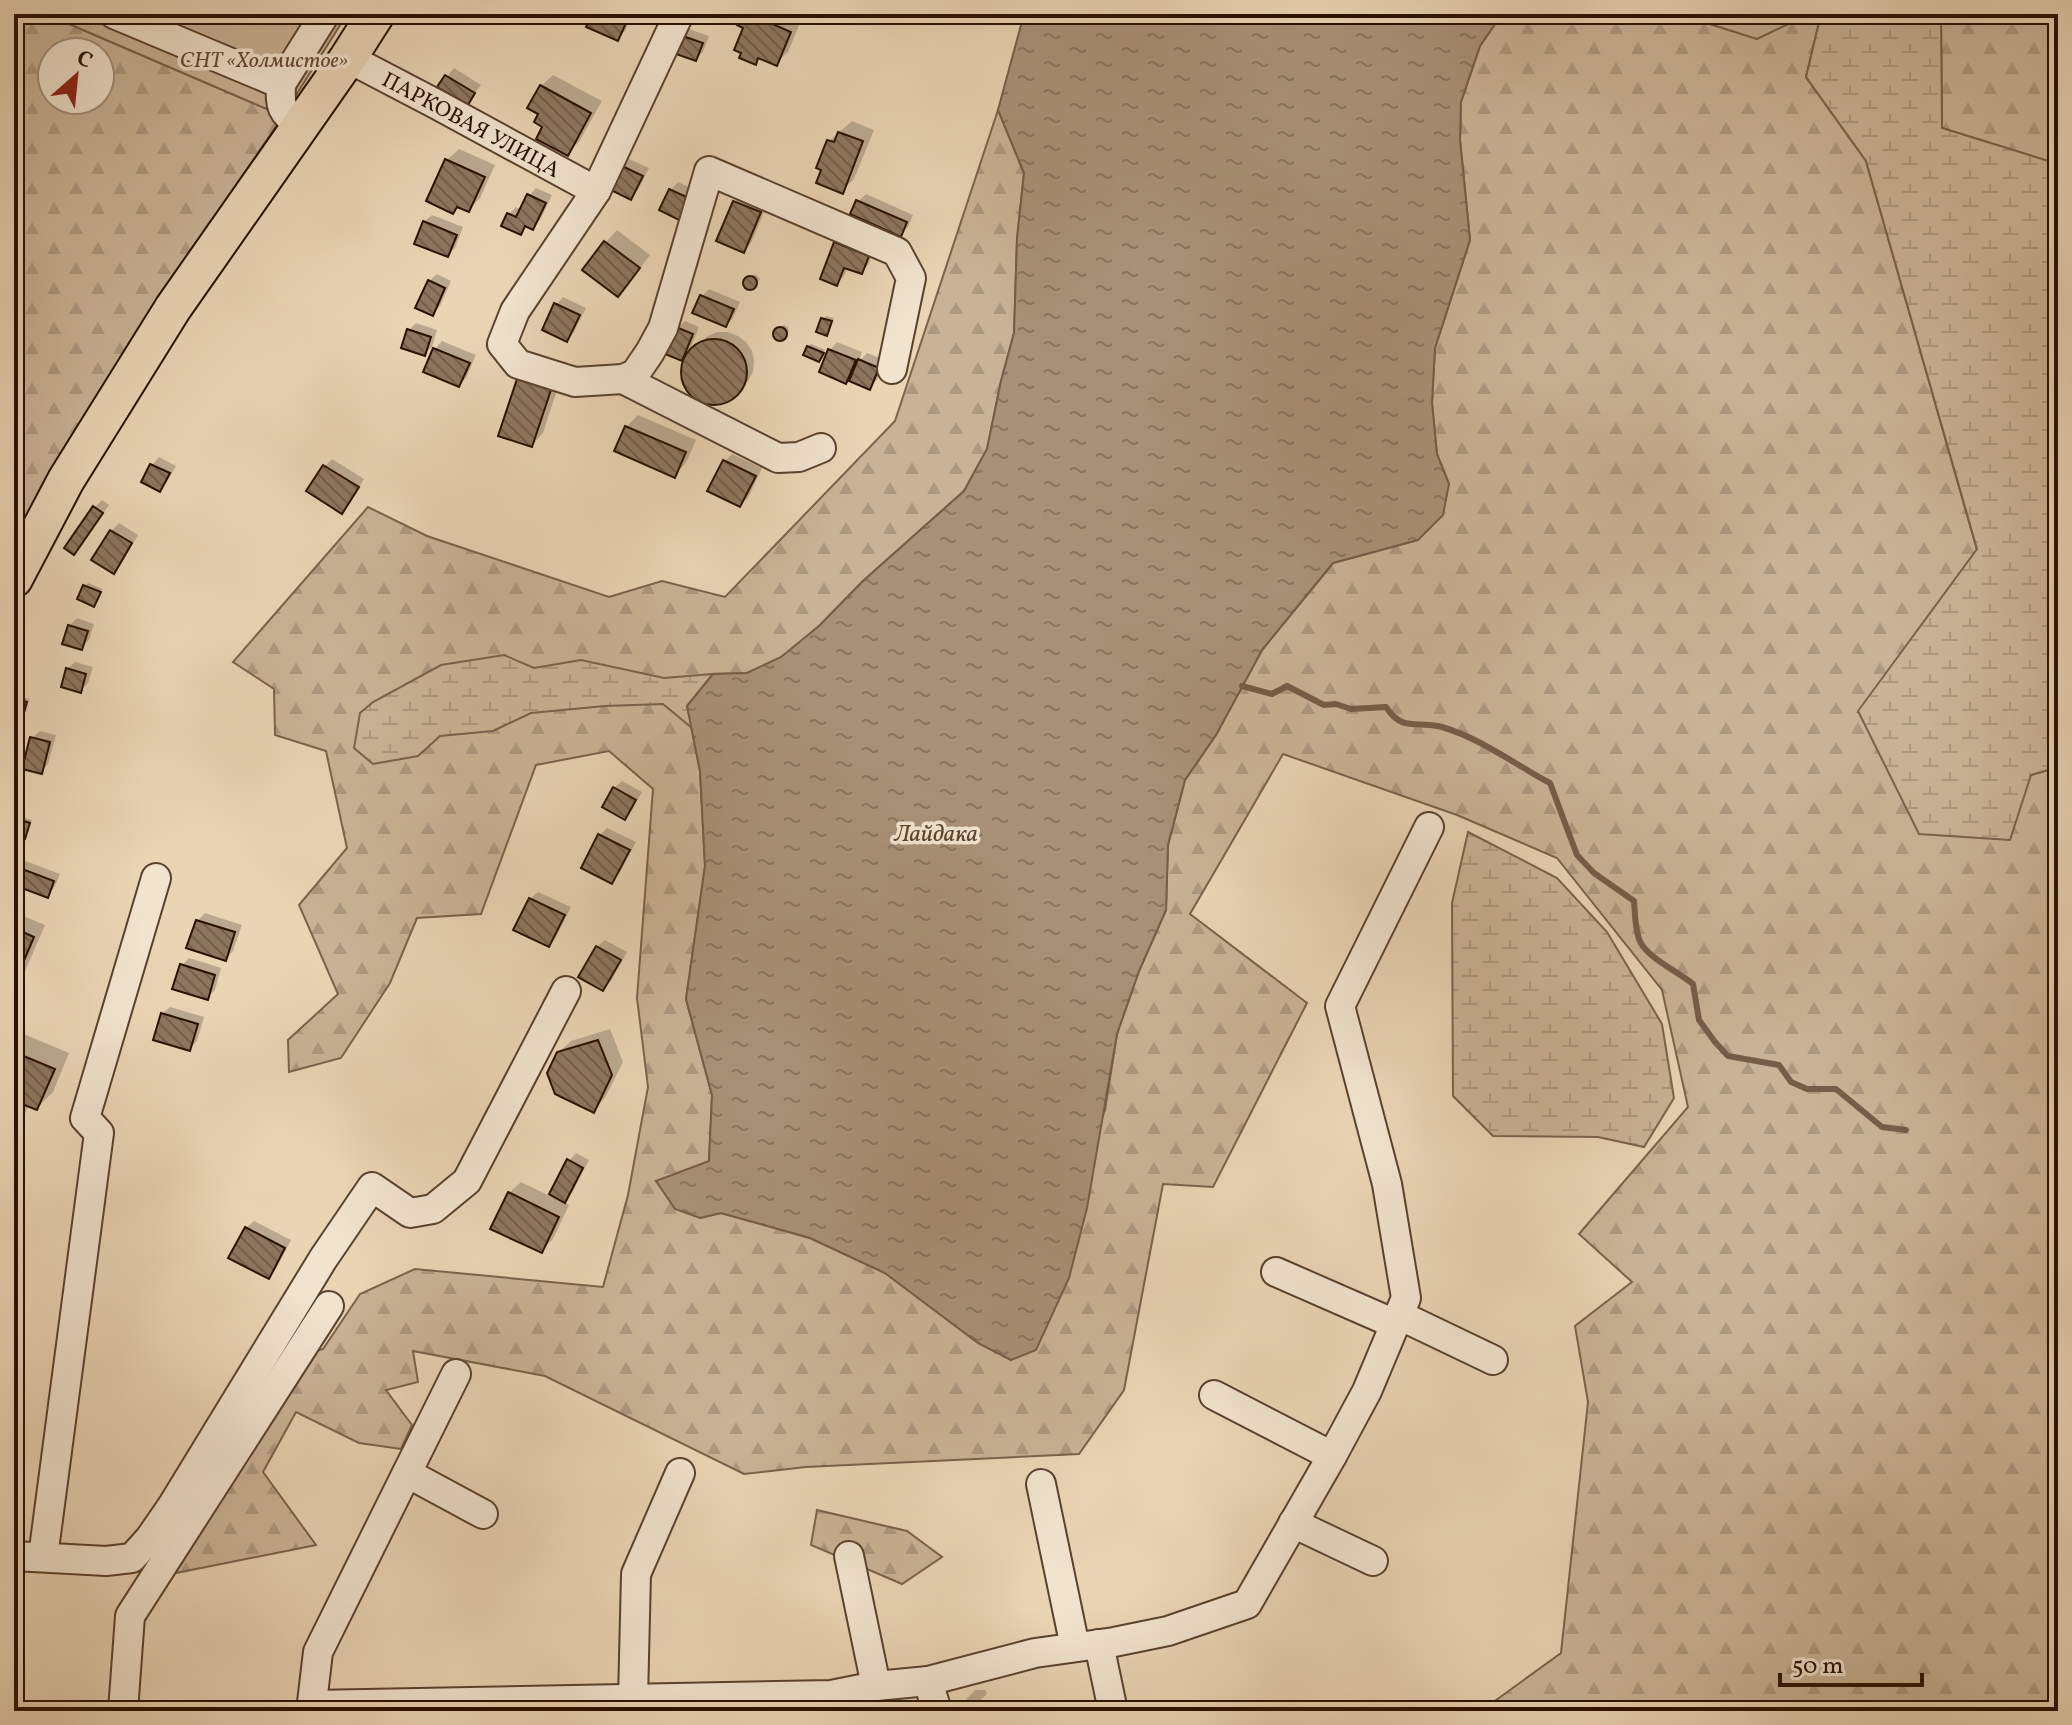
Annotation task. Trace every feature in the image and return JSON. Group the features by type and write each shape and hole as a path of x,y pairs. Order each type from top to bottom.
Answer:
{"main road":[{"path":"14,579 66,480 173,308 376,14"}],"street":[{"path":"114,14 281,84"},
{"path":"300,126 287,116 280,105 281,84 325,14"},
{"path":"679,14 596,191 515,311 502,344 518,364 575,382 623,379 635,374 663,328 709,171 897,252 911,278 892,369"},
{"name":"ПАРКОВАЯ УЛИЦА","path":"348,58 596,191"},
{"path":"623,379 778,458 799,457 821,448"},
{"path":"456,1374 318,1652 311,1708 632,1705 831,1695 876,1686 928,1681 1035,1653 1168,1631 1247,1604 1367,1391 1406,1298 1387,1184 1340,1006 1429,827"},
{"path":"43,1557 99,1133 85,1118 156,878"},
{"path":"14,1556 106,1561 132,1558 172,1506 323,1259 372,1187 410,1213 433,1209 467,1181 566,991"},
{"path":"1276,1272 1493,1360"},
{"path":"123,1711 130,1616 329,1306"},
{"path":"1214,1395 1332,1456"},
{"path":"407,1473 483,1514"},
{"path":"632,1705 636,1574 680,1473"},
{"path":"1041,1484 1087,1646 1113,1711"},
{"path":"1293,1523 1373,1561"},
{"path":"849,1556 876,1686"},
{"path":"928,1681 937,1711"}],"green space":[{"path":"14,14 46,14 97,36 36,36 36,116 116,116 116,44 283,116 160,298 14,547"},
{"name":"СНТ «Холмистое»","path":"46,14 347,14 283,116 116,44 116,36 97,36"},
{"path":"1502,14 1689,14 1688,17 1757,39 1805,14 1821,14 1806,77 1866,161 1977,550 1858,712 2031,775 2058,767 2058,1711 1481,1711 1561,1653 1588,1402 1575,1326 1632,1282 1579,1234 1688,1107 1662,990 1557,858 1457,815 1283,754 1190,914 1307,1003 1213,1187 1163,1184 1124,1390 1079,1454 806,1467 744,1474 545,1376 413,1351 418,1382 386,1390 412,1425 401,1449 359,1443 296,1412 263,1472 316,1545 171,1574 293,1356 323,1349 360,1294 415,1269 603,1287 628,1195 648,1087 637,998 653,789 609,751 536,765 481,914 417,918 390,983 341,1058 289,1072 288,1040 338,994 299,905 347,848 326,751 275,735 274,689 233,662 368,507 427,536 609,597 662,581 725,597 895,421 998,110 1024,173 1017,239 1014,333 987,449 964,491 863,581 819,626 781,658 747,673 713,674 687,706 700,771 705,866 686,999 712,1095 709,1162 656,1181 700,1218 721,1213 810,1238 885,1273 978,1343 1011,1360 1105,1110 1117,1034 1139,971 1166,910 1168,845 1185,780 1216,735 1262,650 1333,563 1418,540 1449,484 1437,454 1432,403 1435,348 1470,240 1460,140 1461,102 1480,46"},
{"path":"1689,14 1805,16 1757,39 1688,17"},
{"path":"1821,14 1941,14 1942,128 2058,164 2058,767 2031,775 2010,840 1919,834 1858,711 1977,549 1866,161 1806,77"},
{"path":"1941,14 2058,14 2058,164 1942,128"},
{"path":"504,655 534,668 581,660 664,678 713,674 687,706 692,728 663,704 605,706 531,713 493,731 440,736 418,756 373,764 354,748 360,713 373,702 441,665"},
{"path":"1468,832 1557,878 1607,932 1662,1024 1674,1098 1644,1147 1598,1137 1493,1136 1453,1096 1452,903"},
{"path":"817,1510 907,1531 942,1557 902,1584 811,1545"}],"water":[{"name":"Лайдака","path":"1024,14 1502,14 1480,46 1461,102 1460,140 1470,240 1435,348 1432,403 1437,454 1449,484 1443,515 1418,540 1333,563 1262,650 1216,735 1185,780 1168,845 1166,910 1139,971 1117,1034 1087,1208 1069,1278 1036,1350 1011,1360 978,1343 885,1273 810,1238 721,1213 700,1218 675,1209 656,1181 709,1161 712,1095 686,999 705,866 700,771 687,706 713,674 747,673 781,657 819,626 863,581 964,491 987,449 1014,333 1017,239 1024,173 998,110"}],"building":[{"path":"592,14 630,14 618,41 586,27"},
{"path":"741,14 759,17 760,14 774,14 770,23 791,32 777,66 758,58 756,65 739,58 741,53 734,50 743,28 737,25"},
{"path":"680,35 703,43 696,61 673,53"},
{"path":"445,75 475,93 468,105 437,87"},
{"path":"540,85 591,113 568,156 536,139 542,127 534,122 538,114 527,108"},
{"path":"838,132 863,141 843,194 816,183 821,170 816,168 827,140 834,142"},
{"path":"445,159 485,177 469,212 457,207 453,214 426,201"},
{"path":"620,165 643,176 631,200 609,189"},
{"path":"669,189 693,200 683,222 659,210"},
{"path":"527,194 546,203 533,230 525,226 521,235 501,226 507,213 516,217"},
{"path":"856,200 907,222 901,237 850,214"},
{"path":"733,201 761,212 744,253 716,241"},
{"path":"423,221 457,235 448,257 414,244"},
{"path":"604,241 640,268 618,297 582,270"},
{"path":"834,242 869,256 862,274 844,268 837,286 820,279"},
{"path":"750,276 757,283 750,290 743,283"},
{"path":"428,280 445,288 433,316 415,308"},
{"path":"700,295 734,309 726,327 692,313"},
{"path":"554,303 580,315 567,342 542,330"},
{"path":"821,318 832,321 827,336 816,332"},
{"path":"676,327 693,334 682,361 665,354"},
{"path":"780,327 787,334 780,341 773,334"},
{"path":"407,329 431,337 425,356 401,348"},
{"path":"714,339 727,342 737,349 744,359 747,372 744,385 737,395 727,402 714,405 701,402 691,395 684,385 681,372 684,359 691,349 701,342"},
{"path":"807,346 824,353 819,362 803,355"},
{"path":"433,348 470,363 459,387 423,372"},
{"path":"828,349 856,360 846,384 819,372"},
{"path":"858,359 879,368 870,390 849,381"},
{"path":"518,376 552,387 532,447 498,436"},
{"path":"625,426 686,452 675,478 614,451"},
{"path":"723,460 756,476 740,507 707,491"},
{"path":"150,464 170,473 160,492 141,482"},
{"path":"323,465 359,487 342,514 306,491"},
{"path":"93,506 103,513 74,555 64,548"},
{"path":"110,530 132,543 114,574 91,560"},
{"path":"83,585 101,592 94,607 77,599"},
{"path":"68,625 88,631 82,650 62,644"},
{"path":"66,668 86,674 81,693 61,687"},
{"path":"14,698 27,702 23,716 14,714"},
{"path":"30,737 50,742 42,774 22,769"},
{"path":"613,787 636,800 625,820 602,807"},
{"path":"14,818 30,823 25,839 14,835"},
{"path":"598,834 630,850 612,884 581,868"},
{"path":"14,866 54,881 48,898 22,888 19,894 14,892"},
{"path":"529,898 565,915 549,947 513,930"},
{"path":"196,920 235,932 226,961 186,948"},
{"path":"14,928 34,937 14,984"},
{"path":"596,946 621,960 603,991 578,977"},
{"path":"180,964 215,975 208,1000 172,989"},
{"path":"161,1013 198,1024 190,1051 153,1040"},
{"path":"598,1040 612,1075 594,1113 555,1094 547,1073 557,1052"},
{"path":"14,1052 55,1069 37,1110 22,1104 14,1122"},
{"path":"567,1159 583,1168 565,1203 549,1194"},
{"path":"508,1192 559,1217 542,1253 490,1229"},
{"path":"245,1227 285,1248 269,1279 228,1258"}],"waterway":[{"path":"1242,686 1272,694 1287,686 1324,705 1336,704 1351,709 1386,707 1405,723 1442,727 1471,738 1550,783 1577,855 1594,873 1634,901 1642,946 1693,984 1699,1020 1728,1056 1779,1065 1791,1082 1807,1089 1836,1089 1882,1127 1906,1130"}]}
